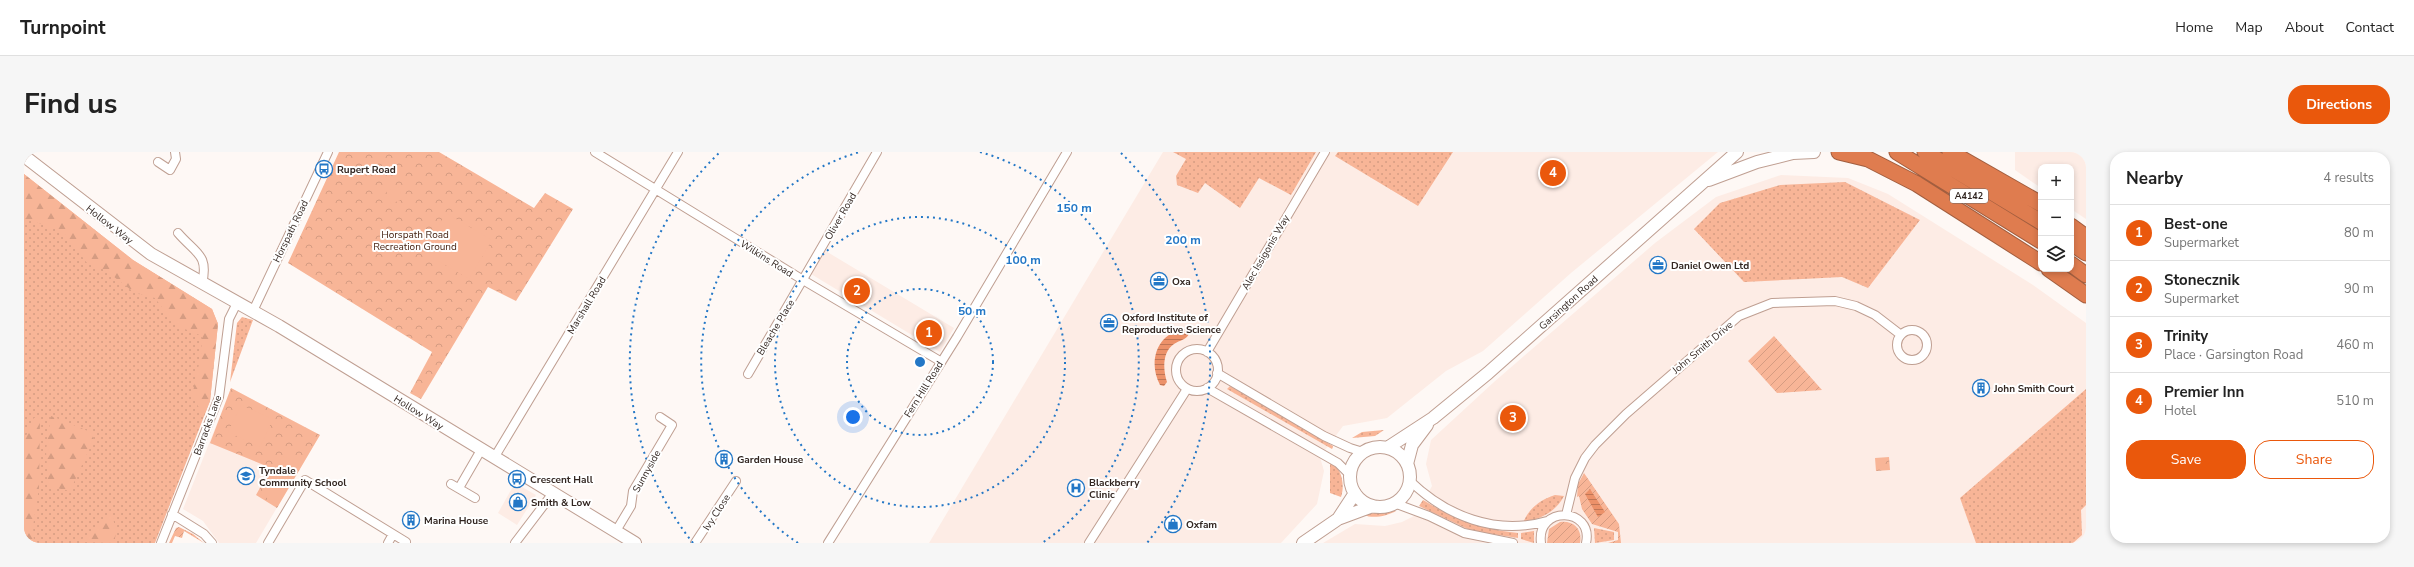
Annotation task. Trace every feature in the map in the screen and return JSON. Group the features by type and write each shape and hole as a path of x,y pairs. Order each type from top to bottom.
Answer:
{"highway":[{"path":"1839,152 1868,159 1917,184 2038,261"},
{"name":"A4142","path":"1897,152 2038,239"},
{"name":"A4142","path":"1925,152 2038,220"},
{"path":"1950,152 2038,202"},
{"path":"2074,228 2086,237"},
{"path":"2074,245 2086,253"},
{"path":"2074,266 2086,275"},
{"path":"2053,272 2086,295"}],"main road":[{"name":"Garsington Road","path":"1433,418 1554,315 1737,152"},
{"path":"1700,184 1757,162 1792,152 1814,152"},
{"name":"Hollow Way","path":"24,156 128,238 202,284 253,311 635,543"},
{"path":"1387,448 1433,418"},
{"path":"1407,464 1401,455 1387,448 1376,447 1363,452 1355,461 1351,476 1351,484 1355,494 1363,501 1373,506 1383,507 1394,503 1404,495 1409,480 1407,464 1412,445 1433,418"},
{"path":"1338,518 1355,494"},
{"path":"1302,543 1338,518 1373,506"}],"street":[{"path":"158,162 170,170 176,159 175,152"},
{"name":"Horspath Road","path":"253,311 328,152"},
{"name":"Wilkins Road","path":"596,152 803,280 940,361"},
{"name":"Marshall Road","path":"494,458 678,152"},
{"name":"Oliver Road","path":"803,280 877,152"},
{"name":"Fern Hill Road","path":"828,543 1067,152"},
{"name":"Alec Issigonis Way","path":"1207,352 1325,152"},
{"path":"178,233 203,258 206,268 202,284"},
{"name":"Bleache Place","path":"748,374 803,280"},
{"name":"John Smith Drive","path":"1566,515 1575,478 1585,458 1595,445 1626,414 1739,316 1772,303 1834,301 1856,306 1875,315 1901,335"},
{"name":"Barracks Lane","path":"161,543 218,397 229,319 237,303"},
{"path":"1200,350 1207,352 1215,361 1217,373 1212,384 1207,388 1197,391 1187,389 1182,385 1176,373 1178,360 1188,352 1200,350"},
{"path":"1217,373 1324,436 1350,448 1363,452"},
{"path":"1207,388 1338,463 1351,476"},
{"path":"1089,543 1187,389"},
{"name":"Sunnyside","path":"616,531 631,506 633,491 672,425 660,417"},
{"path":"475,498 455,486 481,450"},
{"path":"268,543 305,480 406,542"},
{"path":"1409,480 1430,499 1478,522 1520,528 1548,521 1555,516 1566,515 1577,518 1585,527 1586,543"},
{"name":"Ivy Close","path":"695,543 736,481"},
{"path":"516,543 553,493"},
{"path":"1394,503 1429,516 1464,534 1512,543"},
{"path":"172,514 204,534 212,543"},
{"path":"1541,543 1541,533 1548,521"},
{"path":"388,543 393,534"}],"shaded area":[{"path":"1163,152 1718,152 1571,273 1483,351 1446,371 1387,418 1343,426 1320,457 1324,471 1317,504 1281,543 929,543"},
{"path":"2015,152 2086,152 2086,219 2074,211 2074,164 2038,164 2038,186 2015,170"},
{"path":"1781,175 1848,178 1888,194 2033,285 2086,323 2086,543 1323,543 1355,524 1385,526 1402,522 1416,515 1432,486 1426,464 1431,440 1494,382 1655,243 1716,197"},
{"path":"824,250 954,328 940,352 811,274"},
{"path":"1188,329 1188,336 1170,347 1165,356 1164,367 1167,382 1164,386 1160,385 1156,376 1155,366 1155,357 1158,348 1169,335"},
{"name":"Tyndale Community School","path":"231,388 320,435 256,543 219,543 203,521 183,509"},
{"name":"Smith & Low","path":"515,483 536,495 517,525 498,513"},
{"path":"1590,489 1605,512 1598,517 1585,494"}],"green space":[{"name":"Horspath Road Recreation Ground","path":"339,152 439,152 534,208 545,193 573,209 516,301 488,287 421,399 410,393 432,352 288,263"},
{"path":"1173,152 1316,152 1291,195 1259,178 1240,208 1205,183 1198,193 1177,185 1176,176 1186,159"},
{"path":"1338,152 1453,152 1418,206 1335,156"},
{"path":"24,174 133,260 212,309 218,324 210,401 155,543 24,543"},
{"path":"24,174 133,260 212,309 218,324 210,401 204,416 192,396 201,355 202,336 175,325 155,298 135,293 105,270 87,263 63,232 24,218"},
{"path":"1845,182 1920,220 1868,288 1842,277 1744,282 1694,229 1720,203 1780,185"},
{"path":"398,186 403,199 391,204 386,191"},
{"path":"446,213 492,240 469,279 423,252"},
{"path":"242,317 253,320 230,382 237,323"},
{"path":"1774,336 1822,390 1777,393 1748,361"},
{"path":"1230,386 1333,446 1332,449 1227,389"},
{"path":"231,388 320,435 277,508 256,495 271,468 210,443"},
{"path":"2086,389 2086,505 2081,510 2082,535 2073,543 1976,543 1960,498"},
{"path":"241,405 273,419 260,447 228,432"},
{"path":"40,414 39,488 33,526 34,543 24,543 24,441 33,419"},
{"path":"51,416 93,433 93,441 70,491 48,486 46,450"},
{"path":"1384,430 1375,436 1352,438 1362,432"},
{"path":"283,456 301,466 278,504 260,494"},
{"path":"1889,457 1890,470 1876,471 1875,458"},
{"path":"1332,462 1338,469 1342,478 1343,488 1341,497 1330,493 1330,464"},
{"path":"1584,473 1619,524 1621,543 1608,543 1618,540 1618,532 1592,524 1582,509 1579,496 1577,497 1578,484"},
{"path":"1555,495 1564,496 1561,502 1552,511 1541,517 1523,523 1528,513 1536,505"},
{"path":"1423,500 1446,513 1480,526 1518,533 1518,538 1472,531 1419,506"},
{"path":"1387,510 1396,511 1372,517 1364,515"},
{"path":"112,512 116,533 114,543 79,542"},
{"path":"1560,522 1569,522 1576,526 1581,538 1580,543 1547,543 1549,529"},
{"path":"179,527 193,534 204,543 184,531 182,538 175,536 172,543 169,543 176,528"},
{"path":"1594,528 1614,532 1614,540 1595,543"},
{"path":"1534,531 1534,543 1521,539 1521,533"}],"place":[{"name":"Rupert Road","path":"324,169"},
{"name":"Premier Inn","path":"1553,173"},
{"name":"Daniel Owen Ltd","path":"1658,265"},
{"name":"Oxa","path":"1159,281"},
{"name":"Stonecznik","path":"857,291"},
{"name":"Oxford Institute of Reproductive Science","path":"1109,323"},
{"name":"Best-one","path":"929,333"},
{"name":"John Smith Court","path":"1981,388"},
{"name":"Trinity","path":"1513,418"},
{"name":"Garden House","path":"724,459"},
{"name":"Tyndale Community School","path":"246,476"},
{"name":"Crescent Hall","path":"517,479"},
{"name":"Blackberry Clinic","path":"1076,488"},
{"name":"Smith & Low","path":"518,502"},
{"name":"Marina House","path":"411,520"},
{"name":"Oxfam","path":"1173,524"}]}
